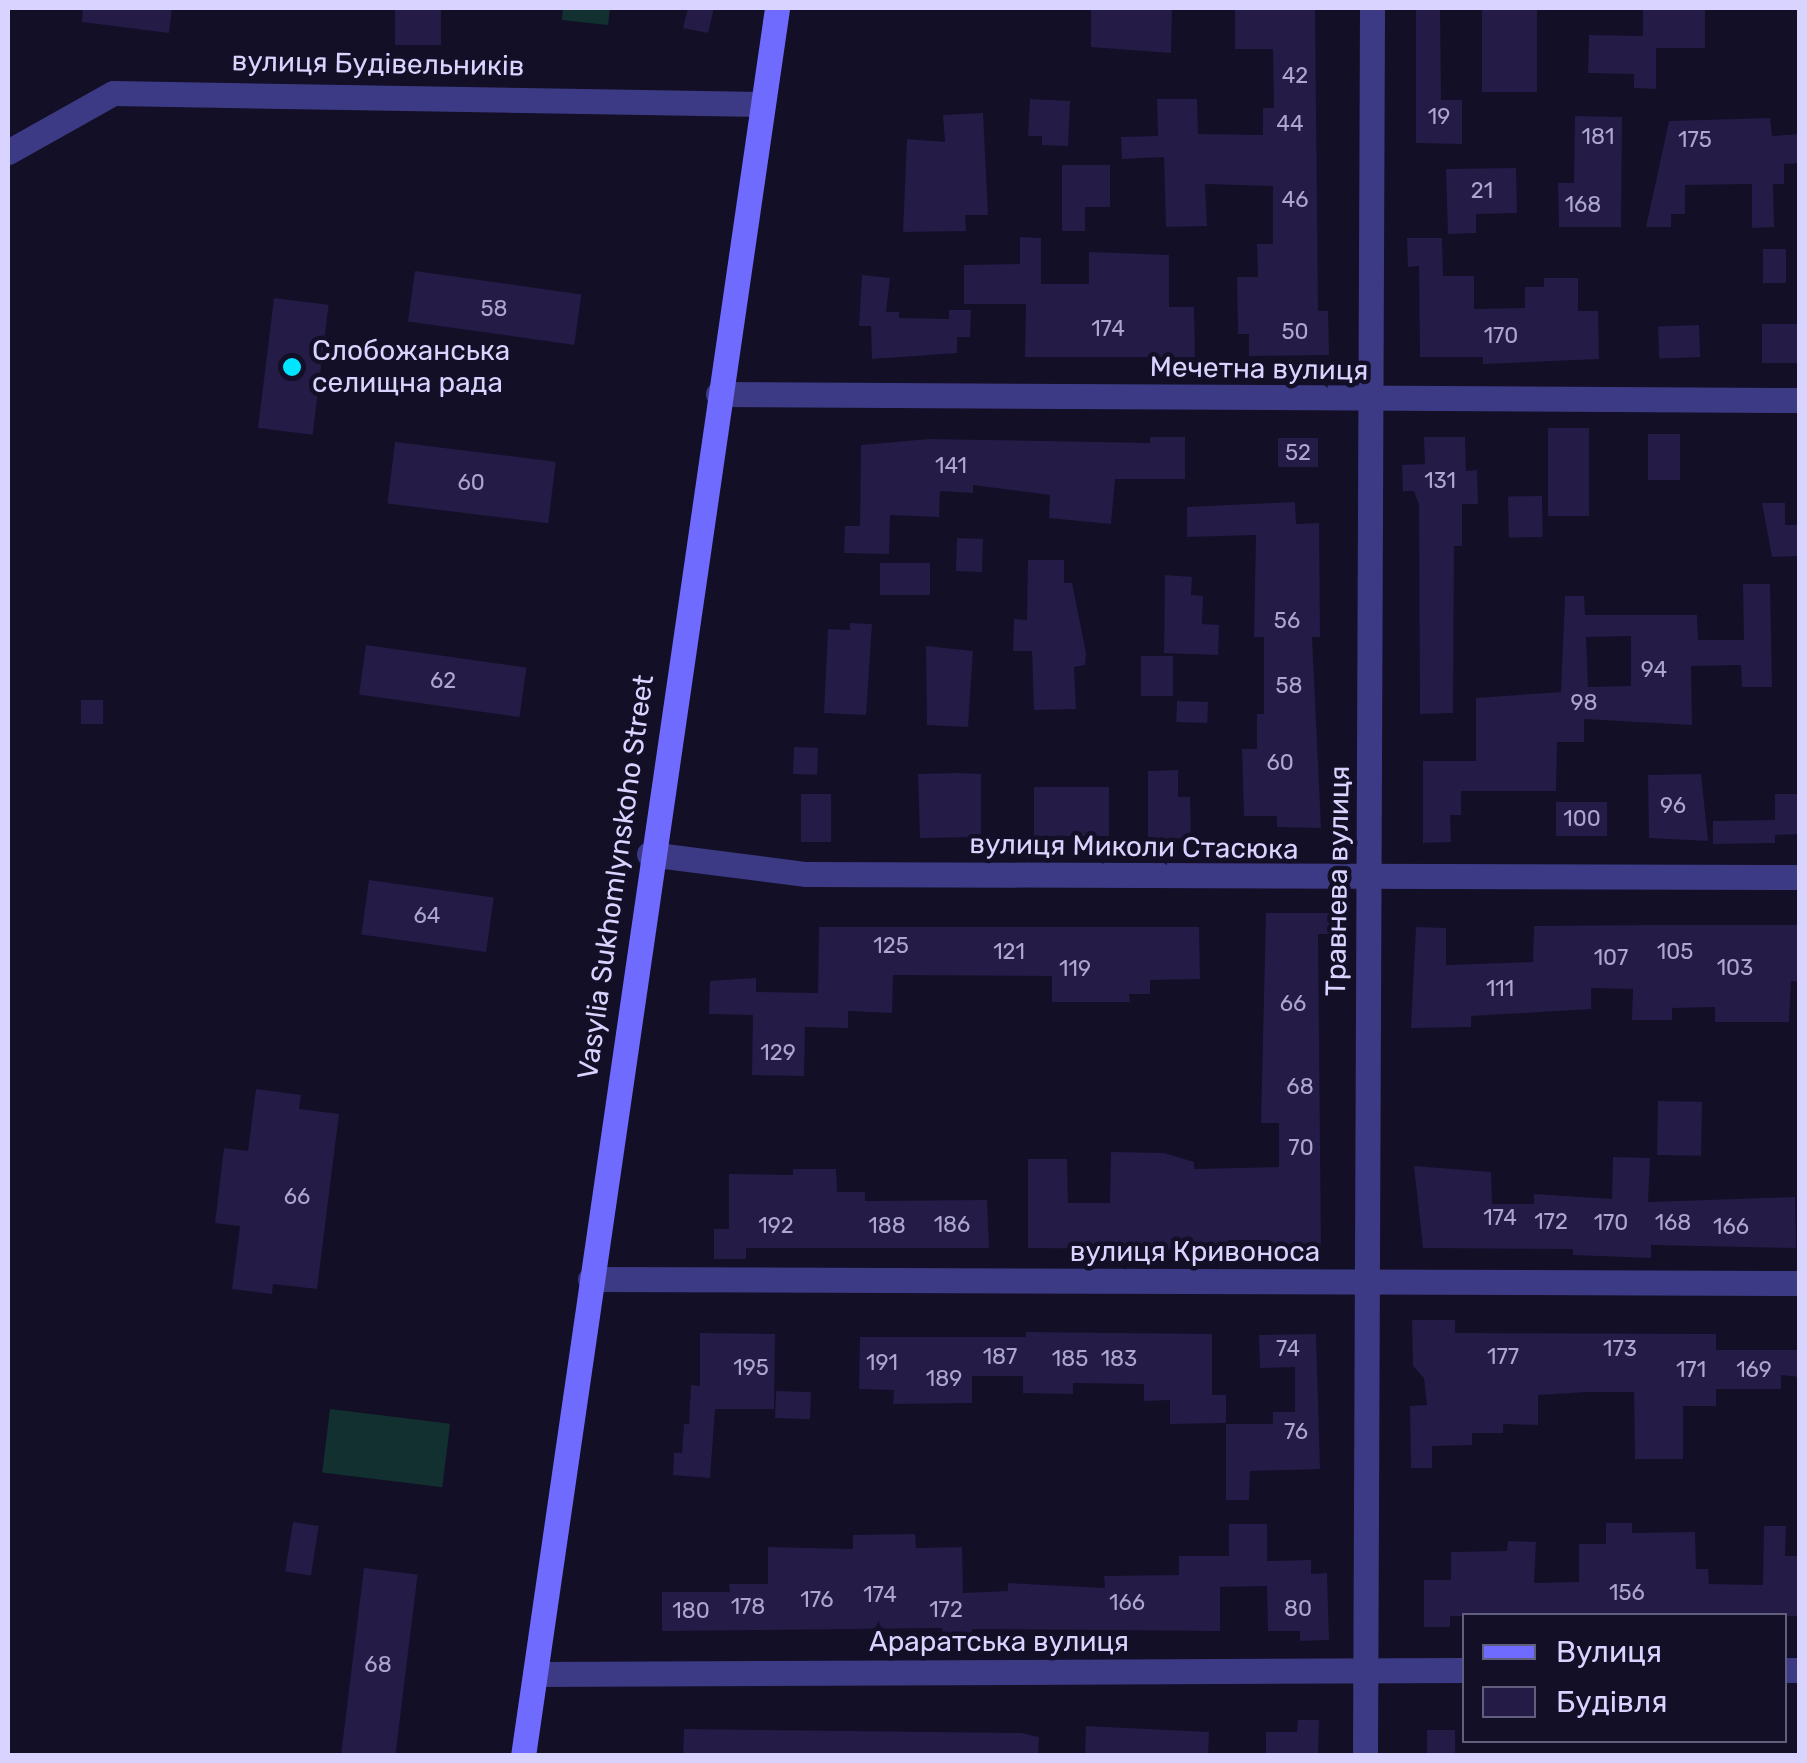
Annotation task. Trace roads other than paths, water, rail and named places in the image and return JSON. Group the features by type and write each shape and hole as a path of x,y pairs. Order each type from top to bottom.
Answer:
{"main road":[{"name":"Vasylia Sukhomlynskoho Street","path":"523,1756 650,854 777,8"}],"street":[{"name":"Травнева вулиця","path":"1365,1756 1364,1283 1374,400 1372,8"},
{"name":"вулиця Будівельників","path":"8,152 113,93 762,104"},
{"name":"Мечетна вулиця","path":"718,394 1800,400"},
{"name":"вулиця Миколи Стасюка","path":"650,854 806,874 1800,877"},
{"name":"вулиця Кривоноса","path":"590,1279 1800,1283"},
{"name":"Араратська вулиця","path":"534,1674 1462,1670"}],"place":[{"name":"Слобожанська селищна рада","path":"292,367"}]}
